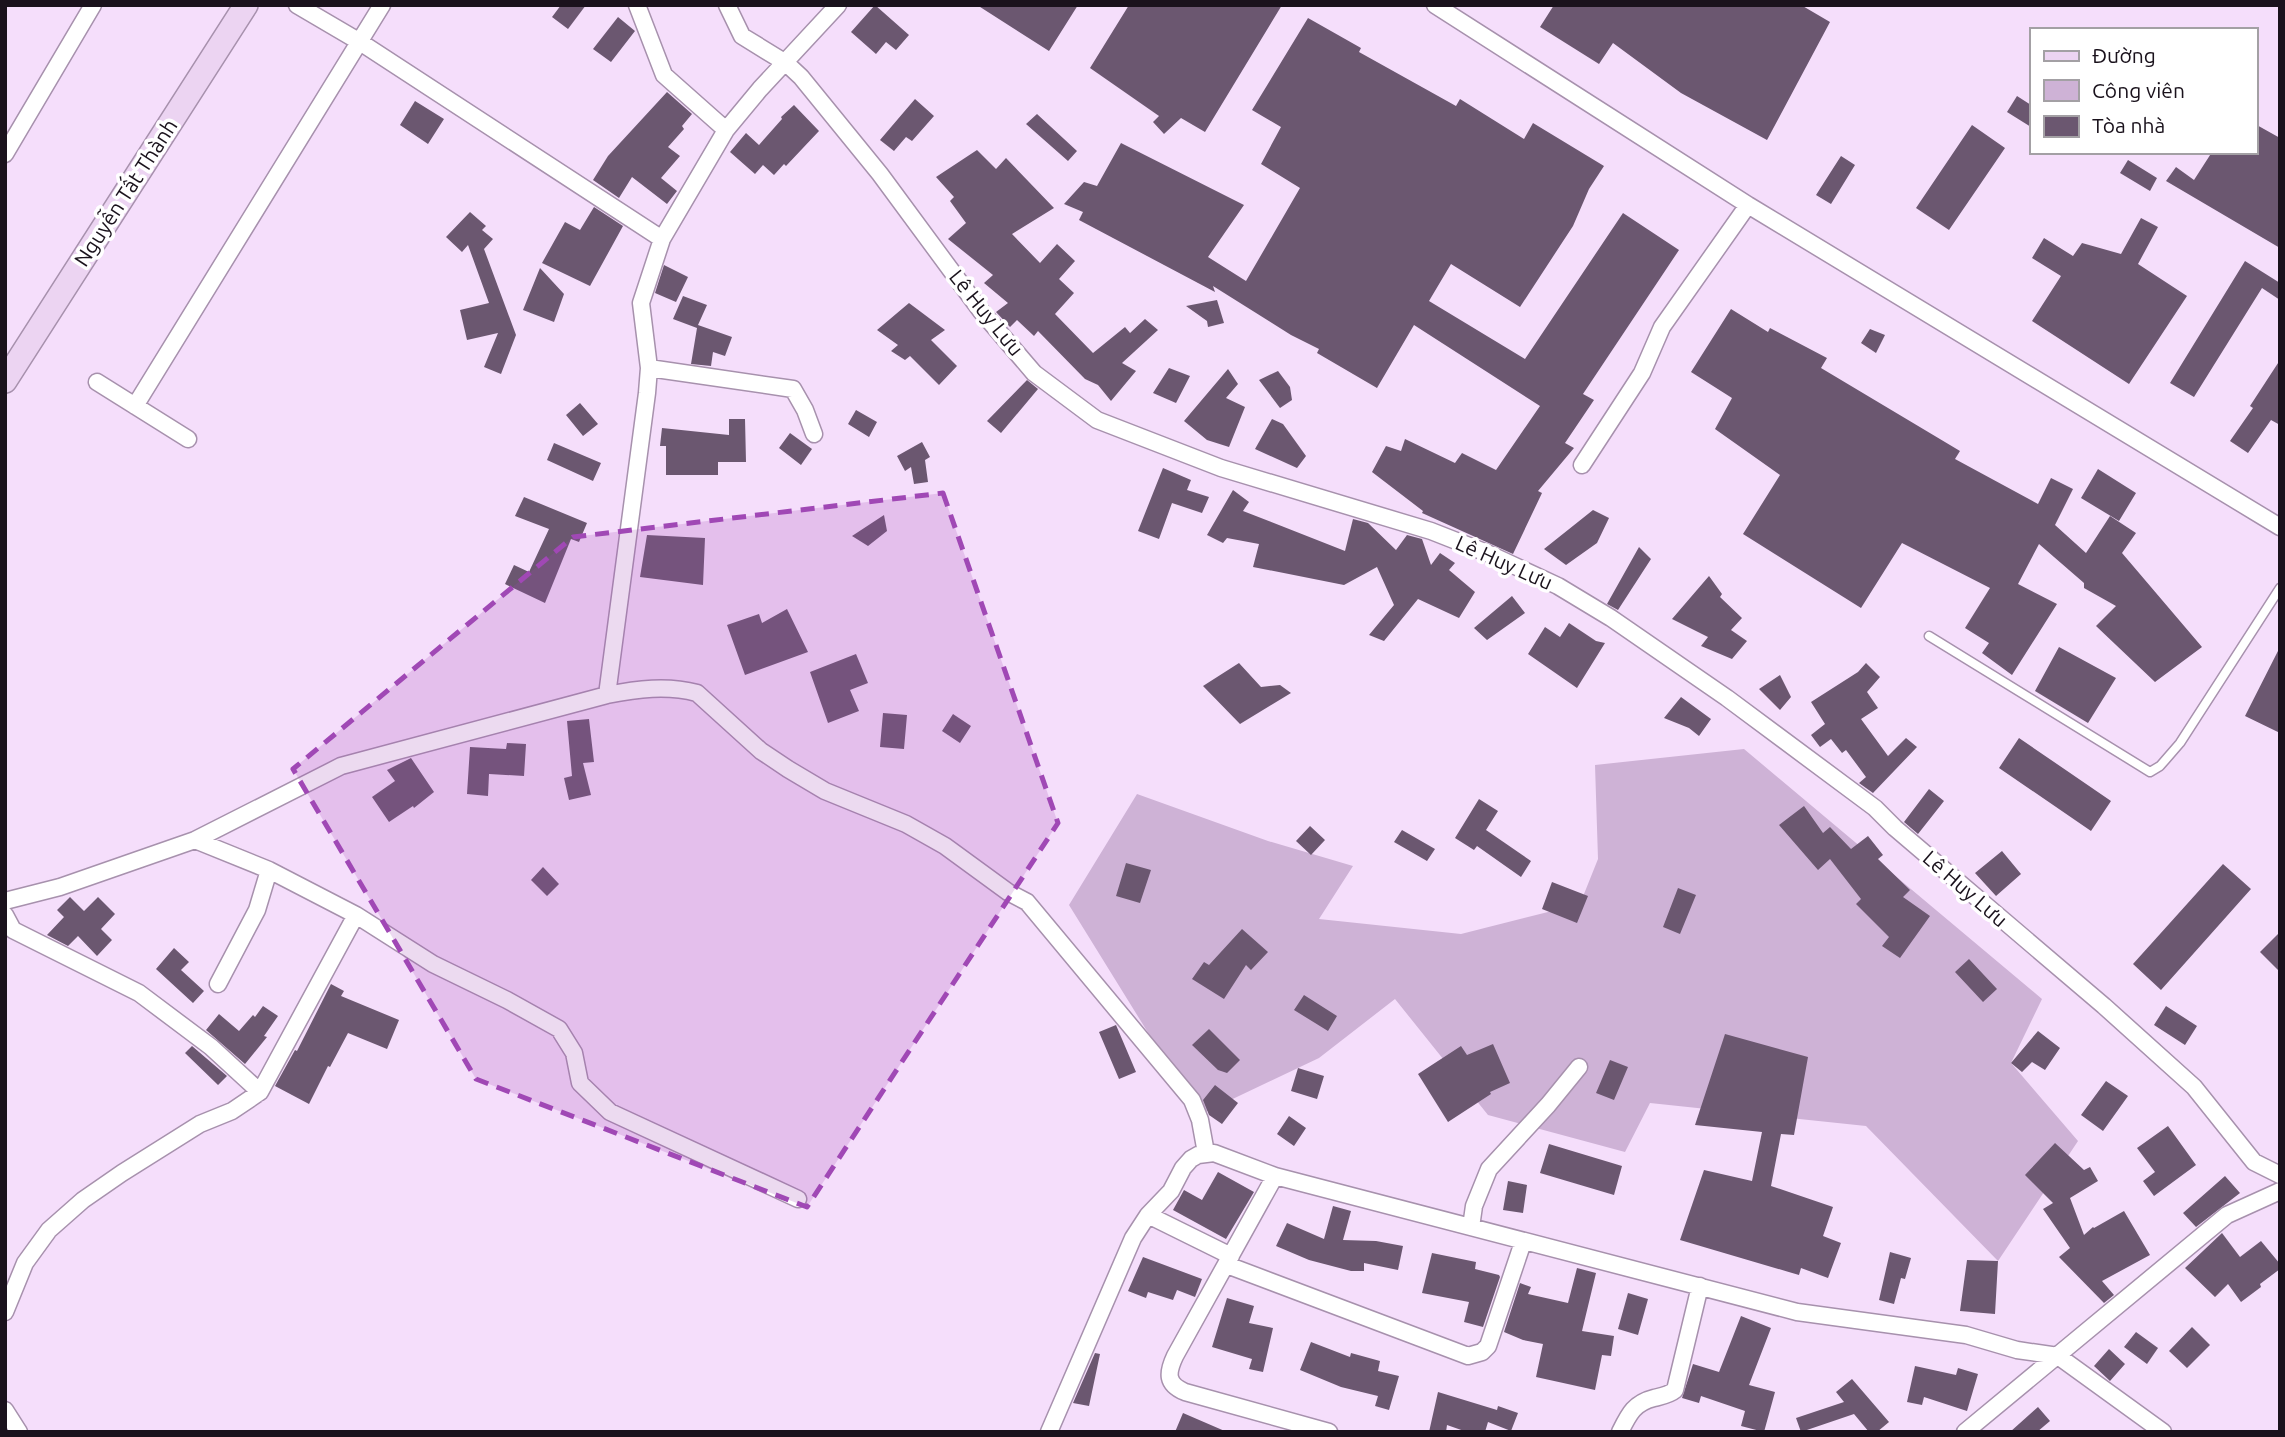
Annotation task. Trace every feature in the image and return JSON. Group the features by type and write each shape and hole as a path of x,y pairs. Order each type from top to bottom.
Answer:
{"main road":[{"name":"Nguyễn Tất Thành","path":"5,381 246,5"}],"street":[{"path":"5,154 93,5"},
{"path":"297,5 360,42 662,239"},
{"path":"135,406 382,5"},
{"path":"636,5 664,75 726,130"},
{"name":"Lê Huy Lưu","path":"727,5 741,36 786,63 801,76 880,174 981,311 1034,373 1097,420 1221,468 1432,531 1558,586 1611,618 1727,698 1875,808 2194,1087 2254,1162 2280,1175"},
{"path":"607,695 649,368 641,303 662,239 726,130 838,5"},
{"path":"1435,5 1748,205 2280,527"},
{"path":"1582,465 1642,373 1662,327 1748,205"},
{"path":"649,368 793,389 814,434"},
{"path":"97,382 188,439"},
{"path":"5,901 60,887 195,840 341,766 607,695 642,689 685,690 697,693 761,751 788,769 825,791 906,824 945,846 1008,892 1027,902 1192,1100 1200,1120 1206,1153"},
{"path":"195,840 269,870 356,915 433,964 559,1029 574,1054 580,1083 610,1112 798,1199"},
{"path":"218,984 257,910 269,870"},
{"path":"5,915 13,930 139,993 211,1047 260,1092"},
{"path":"5,1312 25,1263 49,1230 83,1200 200,1124 232,1111 260,1092 356,915"},
{"path":"1471,1227 1474,1206 1489,1169 1548,1105 1578,1067"},
{"path":"1049,1432 1133,1237 1148,1215 1171,1191 1183,1168 1191,1159 1206,1153 1224,1156 1275,1177 1819,1316 1966,1335 1999,1346 2058,1356 2164,1432"},
{"path":"1275,1177 1175,1356 1169,1378 1172,1385 1185,1392 1329,1432"},
{"path":"1965,1432 2227,1215 2280,1191"},
{"path":"1148,1215 1229,1261 1468,1356 1482,1352 1488,1346 1523,1242"},
{"path":"1620,1432 1636,1406 1644,1401 1670,1395 1675,1390 1700,1286"},
{"path":"5,1410 19,1432"}],"lane":[{"path":"1929,636 2150,772 2160,766 2180,743 2280,588"}],"highlighted area":[{"path":"943,493 1058,823 807,1207 476,1079 293,769 573,537"}],"green space":[{"path":"1744,749 2042,999 2011,1063 2078,1141 1998,1261 1866,1126 1650,1103 1625,1152 1488,1115 1395,999 1319,1058 1199,1115 1069,905 1137,794 1268,841 1353,866 1319,919 1461,934 1580,904 1598,859 1595,765"}],"building":[{"path":"561,5 586,5 568,29 552,17"},
{"path":"875,5 909,35 896,50 886,42 876,54 851,32"},
{"path":"977,5 1078,5 1049,51"},
{"path":"1129,5 1282,5 1205,132 1181,118 1164,134 1153,122 1159,116 1090,68"},
{"path":"1554,5 1801,5 1830,22 1767,140 1681,93 1613,43 1599,64 1540,27"},
{"path":"618,17 635,31 611,62 593,49"},
{"path":"1308,18 1361,48 1359,52 1456,106 1460,99 1524,139 1533,123 1604,166 1589,189 1573,226 1520,307 1451,264 1429,301 1525,359 1623,213 1679,250 1583,394 1594,400 1565,443 1574,448 1538,491 1542,493 1513,554 1422,513 1423,511 1372,472 1386,446 1401,451 1405,439 1455,463 1462,453 1496,470 1540,406 1414,325 1377,388 1317,353 1319,349 1291,335 1213,286 1215,292 1079,220 1083,212 1064,204 1084,182 1097,186 1121,143 1244,205 1208,257 1246,281 1300,188 1261,164 1281,127 1252,110"},
{"path":"667,92 692,114 682,126 684,129 668,147 680,156 661,178 677,191 667,204 632,177 619,198 593,180 608,156"},
{"path":"2017,96 2030,104 2030,126 2007,112"},
{"path":"915,99 934,116 912,141 906,137 894,151 880,140"},
{"path":"415,101 444,119 428,144 400,125"},
{"path":"794,105 819,131 774,175 763,165 755,174 730,152 746,133 759,145"},
{"path":"1037,114 1077,151 1068,161 1026,124"},
{"path":"1972,125 2005,148 1949,230 1916,208"},
{"path":"2257,125 2280,138 2280,248 2166,181 2176,167 2194,180 2211,154 2257,154"},
{"path":"977,150 996,169 1006,158 1054,208 1012,234 1040,263 1057,244 1075,261 1059,279 1074,293 1055,314 1093,353 1125,327 1130,333 1145,319 1158,330 1122,363 1136,371 1111,401 1098,385 1085,379 1038,331 1034,336 1017,320 1010,327 996,312 1008,303 984,283 993,275 948,239 966,223 950,201 954,197 936,177"},
{"path":"1841,156 1855,165 1831,204 1816,195"},
{"path":"2128,160 2157,178 2150,191 2120,173"},
{"path":"594,207 623,226 590,286 542,263 565,222 580,230"},
{"path":"470,212 486,226 482,230 493,239 484,249 516,335 501,374 484,367 498,333 467,340 460,310 489,303 468,245 462,252 446,237"},
{"path":"2141,218 2158,227 2138,264 2187,296 2129,384 2032,321 2061,276 2032,258 2044,238 2073,256 2082,243 2121,254"},
{"path":"2245,261 2280,283 2280,300 2262,288 2194,397 2170,383"},
{"path":"664,265 688,277 676,302 655,293"},
{"path":"540,268 564,294 554,322 523,310"},
{"path":"683,296 707,305 698,325 732,337 725,356 713,352 711,366 691,364 697,328 673,319"},
{"path":"1217,300 1224,323 1208,327 1207,321 1186,306"},
{"path":"909,303 945,330 931,340 957,366 939,385 910,356 905,360 891,351 898,345 877,330"},
{"path":"1731,309 1768,332 1770,328 1827,358 1821,368 1960,451 1955,459 2038,504 2051,478 2073,489 2055,525 2086,553 2110,516 2136,533 2122,553 2202,647 2155,682 2096,626 2116,606 2084,588 2084,583 2039,544 2018,584 2057,604 2012,675 1982,653 1989,643 1965,628 1990,588 1902,543 1861,608 1743,534 1780,475 1715,429 1732,398 1691,372"},
{"path":"1870,329 1885,335 1876,353 1861,343"},
{"path":"2280,360 2280,425 2271,420 2248,453 2230,441 2253,408 2250,406"},
{"path":"1169,368 1190,376 1176,403 1153,393"},
{"path":"1228,369 1238,384 1226,398 1245,407 1229,447 1207,440 1184,421"},
{"path":"1278,371 1290,387 1292,400 1280,408 1259,380"},
{"path":"1027,380 1038,389 1001,433 987,421"},
{"path":"580,403 598,424 583,436 566,415"},
{"path":"856,410 877,422 869,437 848,424"},
{"path":"729,419 745,419 746,462 718,462 718,475 666,475 666,446 660,446 662,428 729,435"},
{"path":"1272,419 1283,424 1306,456 1297,468 1255,449"},
{"path":"790,433 812,449 801,465 779,448"},
{"path":"922,442 930,457 925,460 928,482 914,484 911,467 905,471 897,456"},
{"path":"554,443 601,463 593,481 547,460"},
{"path":"1163,468 1191,480 1187,490 1209,497 1202,513 1172,503 1159,539 1138,531"},
{"path":"2098,469 2136,493 2119,521 2081,498"},
{"path":"1233,490 1249,502 1243,511 1345,551 1353,519 1368,523 1396,550 1407,535 1422,539 1431,565 1440,553 1455,563 1449,570 1475,592 1459,618 1418,599 1384,641 1369,635 1394,605 1377,567 1344,585 1253,567 1259,544 1227,538 1223,543 1207,535"},
{"path":"524,497 587,523 579,542 571,539 545,603 505,584 514,565 529,572 549,529 515,516"},
{"path":"1593,510 1609,518 1597,543 1566,565 1544,549"},
{"path":"884,515 887,531 868,546 852,536"},
{"path":"647,535 705,538 703,585 640,577"},
{"path":"1639,547 1651,559 1618,610 1607,604"},
{"path":"1709,576 1722,594 1720,597 1742,618 1731,630 1747,641 1732,659 1701,646 1708,637 1672,619"},
{"path":"1512,596 1525,613 1487,640 1474,628"},
{"path":"787,609 808,652 745,675 727,625 759,614 762,623"},
{"path":"1569,623 1596,641 1605,643 1577,688 1528,654 1545,627 1560,637"},
{"path":"2059,647 2116,678 2088,723 2035,691"},
{"path":"2280,647 2280,733 2245,716"},
{"path":"856,654 868,683 850,690 859,711 828,723 810,672"},
{"path":"1239,663 1261,687 1280,685 1291,693 1240,724 1203,686"},
{"path":"1866,663 1880,677 1867,692 1878,708 1861,719 1888,756 1906,738 1917,747 1873,793 1859,783 1866,777 1846,750 1842,753 1831,739 1820,747 1811,735 1825,724 1811,702 1858,672"},
{"path":"1780,675 1791,697 1780,710 1759,689"},
{"path":"1681,697 1711,719 1699,736 1689,728 1664,718"},
{"path":"883,713 907,715 904,749 880,747"},
{"path":"953,714 971,726 960,743 942,731"},
{"path":"589,719 594,762 583,763 591,795 569,800 564,778 572,776 567,721"},
{"path":"2019,738 2111,801 2091,831 1999,768"},
{"path":"507,743 526,744 524,776 489,774 488,796 467,794 470,747 506,749"},
{"path":"411,758 434,792 414,808 413,806 389,822 372,797 395,781 387,770"},
{"path":"1929,789 1944,801 1918,834 1904,822"},
{"path":"1479,799 1498,811 1486,830 1531,861 1521,877 1477,846 1474,850 1455,838"},
{"path":"1804,806 1823,833 1830,827 1851,849 1868,836 1883,855 1878,859 1910,890 1903,897 1930,916 1900,958 1882,946 1889,937 1856,904 1861,899 1830,859 1818,870 1779,825"},
{"path":"1310,826 1325,840 1311,855 1296,841"},
{"path":"1402,830 1435,849 1427,861 1394,842"},
{"path":"2002,851 2021,874 1996,896 1975,873"},
{"path":"1126,863 1151,870 1140,903 1116,896"},
{"path":"2223,864 2251,889 2161,990 2133,964"},
{"path":"543,867 559,884 547,896 531,880"},
{"path":"1552,882 1588,896 1577,923 1542,909"},
{"path":"1678,888 1696,895 1680,934 1663,927"},
{"path":"70,897 84,911 98,897 115,914 101,929 112,940 97,956 78,936 68,946 47,935 64,917 57,910"},
{"path":"1242,929 1268,952 1251,970 1246,965 1224,999 1192,979 1204,962 1209,965"},
{"path":"2280,932 2280,972 2260,952"},
{"path":"174,948 189,962 181,970 204,991 193,1003 156,969"},
{"path":"1969,959 1997,989 1983,1002 1955,972"},
{"path":"331,984 344,991 341,996 399,1020 387,1049 348,1033 309,1104 275,1086 295,1050 297,1051"},
{"path":"1304,995 1337,1016 1328,1031 1294,1010"},
{"path":"263,1006 278,1016 264,1036 267,1037 245,1064 206,1030 219,1014 239,1031"},
{"path":"2166,1006 2197,1026 2185,1045 2154,1025"},
{"path":"1116,1025 1136,1072 1119,1079 1099,1032"},
{"path":"1209,1029 1240,1060 1227,1073 1218,1070 1192,1045"},
{"path":"2038,1031 2060,1048 2045,1070 2032,1062 2022,1072 2011,1063"},
{"path":"1725,1034 1808,1057 1794,1135 1781,1134 1771,1186 1833,1207 1823,1236 1841,1243 1828,1278 1801,1268 1799,1275 1680,1240 1704,1170 1752,1181 1762,1132 1695,1125"},
{"path":"1493,1044 1510,1083 1490,1092 1491,1094 1448,1122 1418,1074 1461,1046 1467,1055"},
{"path":"192,1046 227,1076 218,1085 185,1053"},
{"path":"1610,1060 1628,1067 1614,1100 1596,1093"},
{"path":"1298,1068 1324,1076 1317,1099 1291,1091"},
{"path":"2106,1081 2128,1096 2103,1131 2081,1115"},
{"path":"1215,1085 1238,1103 1222,1124 1209,1115 1203,1100"},
{"path":"1289,1116 1306,1128 1294,1146 1277,1134"},
{"path":"2168,1126 2196,1165 2154,1196 2143,1181 2155,1172 2137,1148"},
{"path":"2055,1143 2084,1170 2090,1167 2098,1181 2070,1198 2084,1235 2093,1227 2124,1211 2150,1255 2102,1281 2114,1295 2104,1303 2059,1257 2070,1248 2043,1209 2053,1203 2025,1175"},
{"path":"1549,1144 1622,1166 1614,1195 1540,1173"},
{"path":"1218,1172 1254,1192 1226,1239 1173,1210 1184,1190 1202,1200"},
{"path":"2225,1176 2240,1193 2196,1227 2183,1213"},
{"path":"1508,1181 1527,1185 1523,1213 1503,1210"},
{"path":"1333,1206 1351,1211 1343,1240 1376,1241 1403,1246 1398,1270 1364,1263 1364,1271 1351,1271 1309,1260 1276,1246 1287,1223 1324,1239"},
{"path":"2222,1233 2240,1257 2261,1241 2280,1264 2280,1269 2241,1302 2228,1284 2215,1297 2185,1268"},
{"path":"1890,1252 1911,1258 1905,1279 1901,1278 1894,1304 1879,1300"},
{"path":"1432,1253 1476,1262 1475,1269 1499,1275 1483,1327 1464,1322 1469,1302 1422,1293"},
{"path":"1143,1257 1202,1279 1195,1297 1177,1290 1173,1300 1148,1292 1146,1298 1128,1291"},
{"path":"1967,1260 1998,1261 1995,1314 1960,1311"},
{"path":"1577,1268 1596,1273 1582,1331 1614,1336 1611,1356 1602,1355 1595,1390 1536,1377 1543,1344 1504,1332 1520,1283 1531,1287 1528,1294 1568,1303"},
{"path":"1628,1293 1648,1299 1638,1335 1618,1329"},
{"path":"1227,1298 1254,1306 1249,1323 1273,1328 1263,1372 1249,1369 1252,1359 1212,1347"},
{"path":"1741,1316 1771,1328 1749,1385 1775,1392 1764,1432 1741,1426 1745,1411 1701,1396 1699,1403 1682,1398 1693,1364 1719,1372"},
{"path":"2192,1327 2210,1345 2187,1368 2169,1351"},
{"path":"2136,1332 2158,1348 2147,1364 2124,1347"},
{"path":"1311,1342 1350,1357 1351,1353 1380,1361 1378,1371 1399,1376 1389,1410 1375,1406 1378,1396 1341,1387 1300,1370"},
{"path":"2109,1349 2125,1364 2110,1381 2094,1366"},
{"path":"1095,1353 1100,1354 1089,1406 1073,1403"},
{"path":"1915,1366 1956,1375 1958,1368 1978,1374 1967,1411 1924,1397 1922,1405 1907,1402"},
{"path":"1852,1379 1889,1422 1877,1432 1869,1432 1854,1414 1801,1432 1796,1418 1844,1402 1836,1392"},
{"path":"1438,1392 1497,1410 1498,1406 1518,1413 1511,1431 1488,1422 1485,1432 1467,1432 1447,1425 1446,1432 1429,1432"},
{"path":"2038,1407 2050,1421 2037,1432 2010,1432"},
{"path":"1183,1413 1227,1432 1175,1432"}]}
